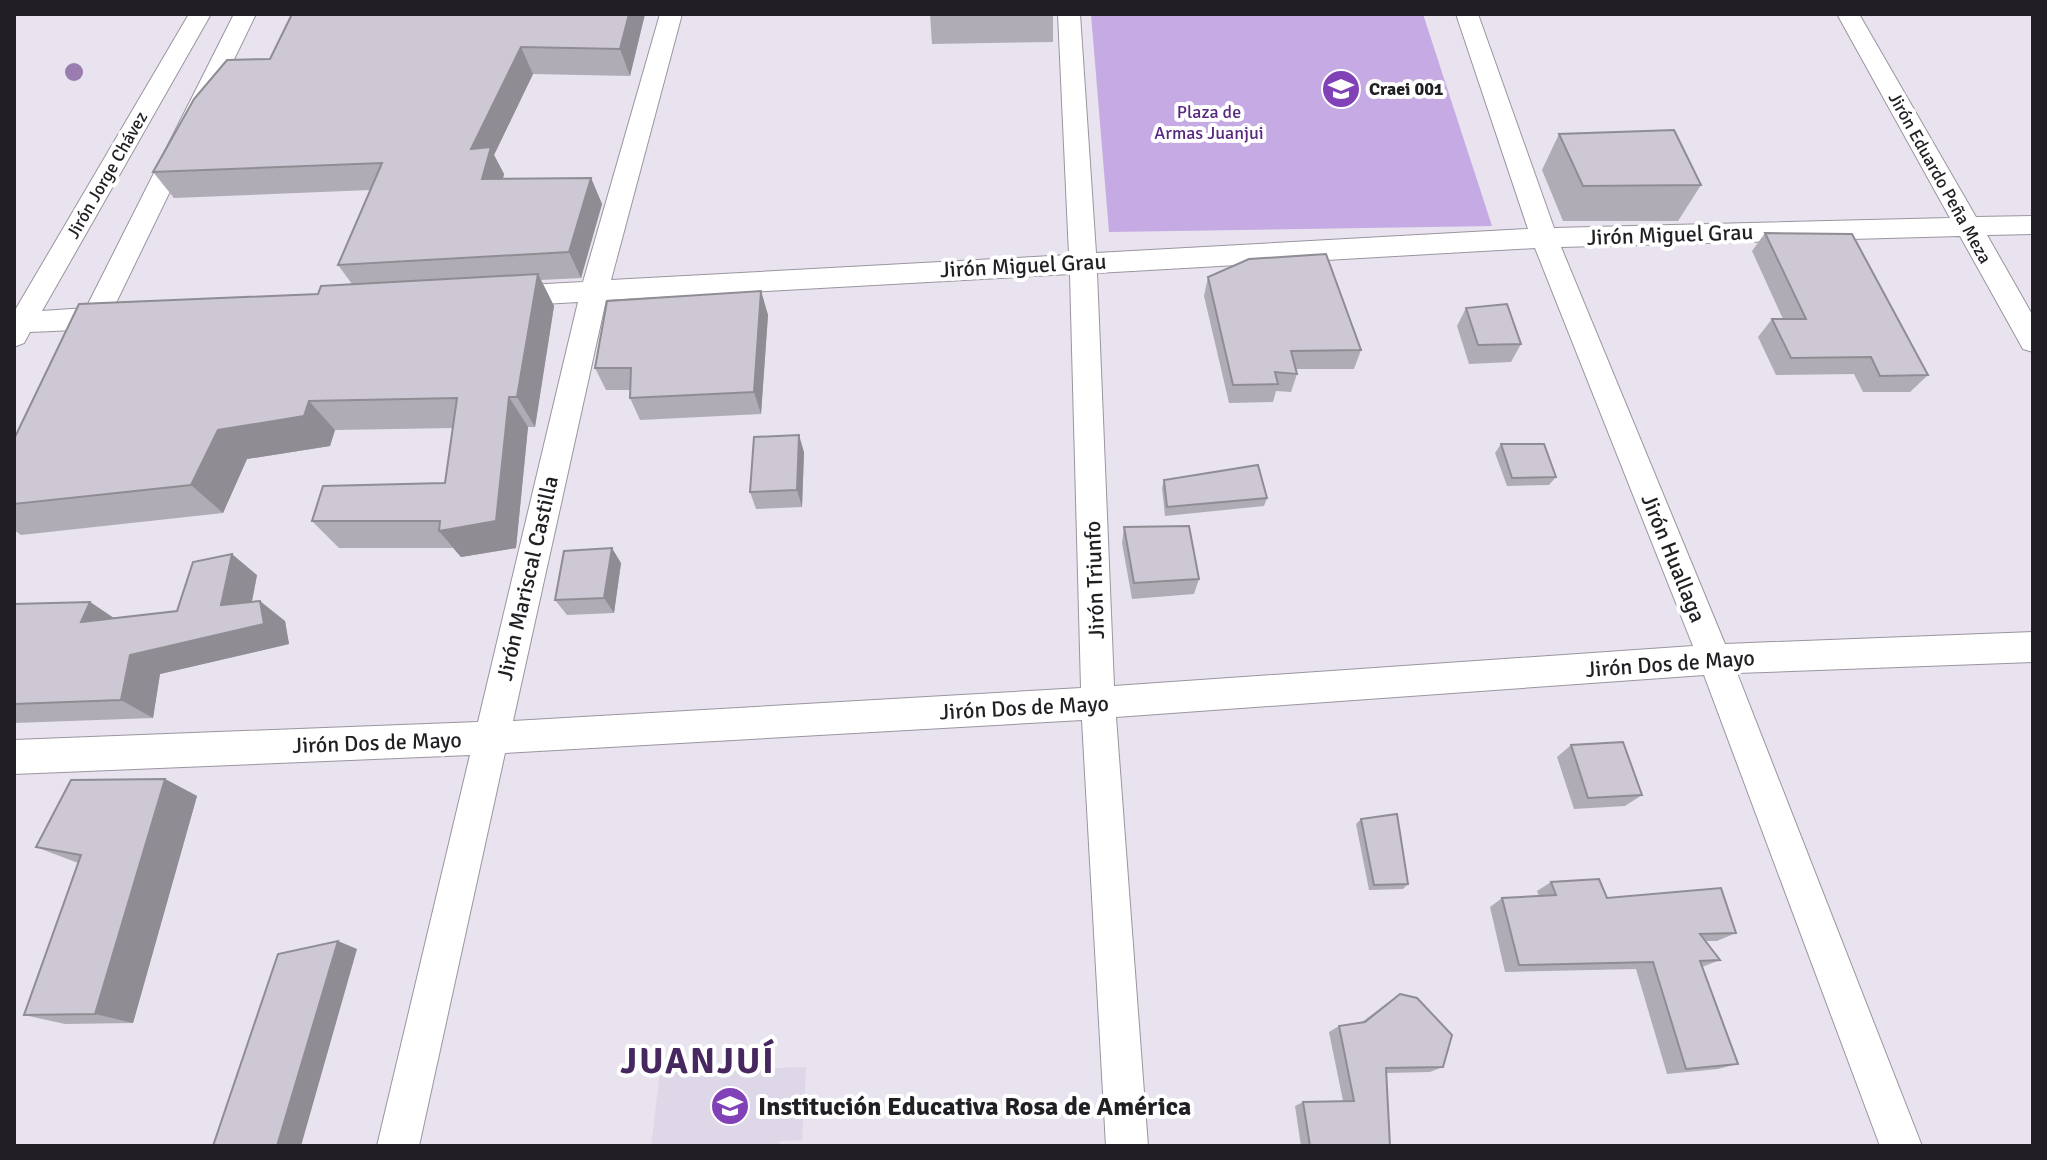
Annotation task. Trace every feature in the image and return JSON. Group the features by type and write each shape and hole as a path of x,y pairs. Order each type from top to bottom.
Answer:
{"street":[{"name":"Jirón Jorge Chávez","path":"16,327 200,14"},
{"path":"75,358 245,14"},
{"name":"Jirón Mariscal Castilla","path":"398,1146 594,291 671,14"},
{"name":"Jirón Triunfo","path":"1069,14 1083,261 1098,703 1127,1146"},
{"name":"Jirón Huallaga","path":"1467,14 1544,238 1715,659 1901,1146"},
{"name":"Jirón Eduardo Peña Meza","path":"1848,14 2033,341"},
{"name":"Jirón Miguel Grau","path":"485,297 1083,261 1544,238 2033,225"},
{"path":"16,327 142,315"},
{"name":"Jirón Dos de Mayo","path":"14,757 491,738 1098,703 1715,659 2033,647"}],"shaded area":[{"name":"Institución Educativa Rosa de América","path":"806,1067 802,1140 780,1141 779,1146 651,1146 660,1072"}],"green space":[{"name":"Plaza de Armas Juanjui","path":"1091,14 1423,14 1492,226 1109,232"}],"building":[{"path":"292,14 629,14 620,49 521,47 471,149 491,147 482,179 591,178 569,252 338,265 382,163 153,172 194,99 227,60 270,59"},
{"path":"1674,130 1701,185 1583,186 1559,134"},
{"path":"1765,233 1852,234 1928,375 1880,376 1871,357 1791,358 1772,319 1806,319"},
{"path":"1326,254 1361,350 1291,351 1297,374 1275,372 1278,384 1233,385 1208,277 1249,259"},
{"path":"538,274 517,397 509,397 496,521 439,531 440,521 312,521 323,486 445,483 457,398 309,401 304,416 218,430 191,485 14,504 14,439 79,304 318,294 321,286"},
{"path":"761,291 754,392 630,398 631,368 595,368 607,301"},
{"path":"1507,304 1521,344 1478,345 1466,308"},
{"path":"799,435 797,490 750,492 754,437"},
{"path":"1501,444 1544,444 1556,477 1512,478"},
{"path":"1258,465 1267,498 1167,507 1164,480"},
{"path":"1189,526 1199,579 1134,583 1124,527"},
{"path":"612,548 604,598 555,600 564,551"},
{"path":"232,554 221,605 260,601 264,624 130,655 121,700 14,704 14,604 90,602 81,622 177,611 193,562"},
{"path":"1623,742 1642,795 1588,798 1571,745"},
{"path":"165,779 95,1014 24,1015 81,855 36,847 71,780"},
{"path":"1397,814 1408,884 1374,885 1361,819"},
{"path":"1599,879 1607,898 1721,888 1736,933 1700,934 1720,960 1700,961 1738,1064 1686,1069 1653,962 1519,965 1502,898 1556,895 1551,882"},
{"path":"338,941 277,1146 213,1146 278,954"},
{"path":"1400,994 1417,998 1452,1035 1443,1067 1386,1068 1390,1146 1310,1146 1303,1102 1354,1101 1339,1026 1365,1022"}],"place":[{"name":"Craei 001","path":"1341,89"},
{"name":"Institución Educativa Rosa de América","path":"730,1106"}],"district":[{"name":"JUANJUÍ","path":"698,1060"}]}
